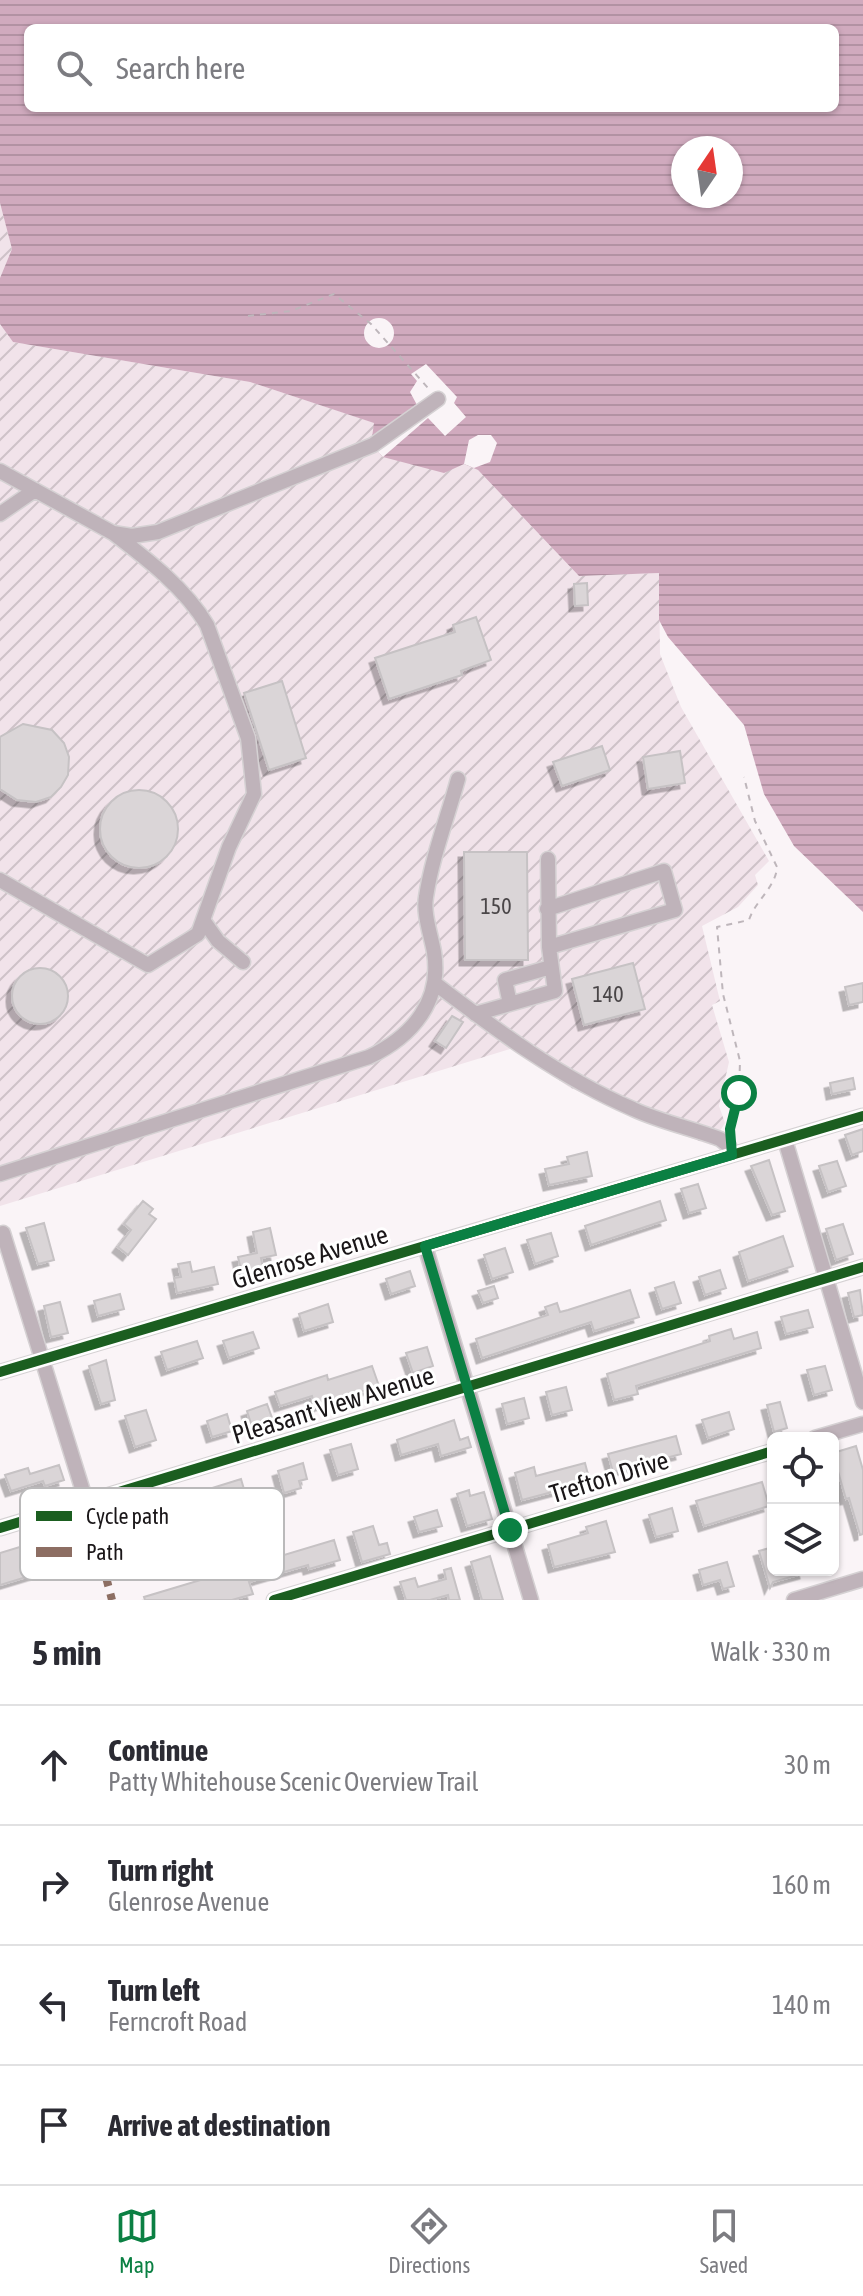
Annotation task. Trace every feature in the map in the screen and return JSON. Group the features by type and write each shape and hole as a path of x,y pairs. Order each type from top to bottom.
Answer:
{"street":[{"path":"113,533 132,536 158,532 373,445 438,399"},
{"path":"0,471 113,533 147,559 197,608 236,701 253,759 254,794 229,847 198,934 148,965 0,880"},
{"path":"0,514 35,490"},
{"path":"0,1174 369,1057 402,1037 417,1020 437,985 425,902 434,855 458,779"},
{"path":"475,1014 555,991 549,947 548,859"},
{"path":"547,909 664,871 675,910 549,947"},
{"path":"203,920 218,941 243,962"},
{"path":"510,1004 505,980 551,967"},
{"path":"437,985 475,1014 575,1079 658,1120 720,1139 729,1146 732,1155"},
{"name":"Glenrose Avenue","path":"0,1372 863,1116"},
{"path":"785,1140 863,1402"},
{"path":"3,1233 82,1488"},
{"path":"425,1246 531,1600"},
{"name":"Pleasant View Avenue","path":"131,1488 863,1267"},
{"path":"836,1432 863,1424"},
{"name":"Trefton Drive","path":"274,1600 767,1453"},
{"name":"Pleasant View Avenue","path":"0,1528 20,1522"},
{"path":"794,1600 863,1579"}],"path":[{"path":"248,316 291,311 334,294 371,324 418,378"},
{"path":"732,1155 730,1129 739,1093 740,1061 723,994 717,927 749,920 755,904 777,875 777,867 755,821 744,777"}],"shaded area":[{"path":"0,0 863,0 863,912 794,846 764,794 744,725 668,637 659,620 659,573 579,576 478,470 464,464 444,473 383,457 371,445 374,423 250,382 13,342 0,324 0,278 12,249 0,203"},
{"path":"0,203 12,249 0,278"},
{"path":"0,324 13,342 250,382 375,423 371,445 464,464 478,470 579,576 659,573 660,654 681,707 769,861 755,875 758,885 738,907 702,926 720,1001 712,1005 729,1062 719,1106 725,1123 711,1145 646,1123 569,1087 513,1048 0,1206"}],"pier":[{"path":"379,318 390,322 394,333 390,344 379,348 368,344 364,333 368,322"},
{"path":"426,364 457,397 454,403 466,417 445,436 428,418 383,457 371,445 417,405 410,392 417,381 411,374"},
{"path":"478,435 491,435 497,443 490,462 474,468 464,464 469,440"}],"building":[{"path":"587,583 588,605 575,606 574,584"},
{"path":"476,617 491,660 461,671 462,675 389,699 375,658 455,632 453,625"},
{"path":"282,681 306,758 269,770 244,693"},
{"path":"23,724 52,730 64,743 69,757 68,775 61,787 51,797 36,802 17,800 0,789 0,737"},
{"path":"602,746 610,770 562,786 553,762"},
{"path":"680,751 685,783 648,789 643,757"},
{"path":"131,790 147,790 161,796 172,807 178,829 172,851 161,862 147,868 131,868 117,862 106,851 100,837 100,821 106,807 117,796"},
{"path":"464,852 527,852 528,960 465,960"},
{"path":"633,963 645,1009 584,1025 572,979"},
{"path":"40,968 60,976 68,996 60,1016 40,1024 20,1016 12,996 20,976"},
{"path":"863,983 863,1002 849,1005 845,987"},
{"path":"452,1016 463,1022 446,1048 435,1041"},
{"path":"853,1078 855,1089 832,1094 830,1083"},
{"path":"863,1129 863,1151 852,1155 845,1135"},
{"path":"587,1152 592,1176 549,1185 545,1169 569,1164 567,1157"},
{"path":"769,1160 785,1211 772,1215 751,1166"},
{"path":"837,1161 846,1186 828,1192 819,1166"},
{"path":"698,1184 706,1208 689,1213 681,1189"},
{"path":"143,1201 153,1209 149,1214 156,1219 128,1255 118,1247 131,1230 124,1224"},
{"path":"660,1201 666,1220 591,1245 585,1226"},
{"path":"44,1223 54,1260 38,1264 26,1228"},
{"path":"843,1224 853,1254 836,1260 826,1229"},
{"path":"270,1228 276,1255 261,1258 263,1269 242,1274 238,1257 257,1253 253,1232"},
{"path":"551,1233 558,1256 535,1264 527,1240"},
{"path":"783,1236 793,1266 748,1281 739,1252"},
{"path":"505,1248 513,1272 492,1279 484,1255"},
{"path":"190,1262 192,1272 214,1267 218,1284 177,1293 174,1278 181,1277 178,1264"},
{"path":"720,1270 726,1288 705,1295 699,1277"},
{"path":"410,1271 415,1286 391,1294 386,1279"},
{"path":"674,1282 681,1303 662,1309 655,1288"},
{"path":"494,1286 498,1298 483,1303 478,1291"},
{"path":"630,1290 639,1317 594,1331 591,1322 482,1358 476,1339 548,1315 545,1307 557,1303 560,1312"},
{"path":"860,1290 863,1315 854,1317 848,1293"},
{"path":"120,1294 124,1309 98,1316 94,1301"},
{"path":"60,1302 68,1333 51,1337 44,1306"},
{"path":"328,1304 333,1322 304,1331 299,1314"},
{"path":"808,1310 813,1327 786,1334 781,1317"},
{"path":"731,1329 734,1339 757,1332 761,1348 636,1386 638,1394 614,1400 607,1374 710,1341 709,1336"},
{"path":"253,1332 259,1348 229,1358 223,1341"},
{"path":"197,1341 203,1358 167,1370 161,1352"},
{"path":"427,1347 433,1366 413,1373 406,1353"},
{"path":"106,1360 115,1400 101,1404 89,1366"},
{"path":"372,1366 379,1386 315,1407 312,1396 280,1406 275,1392 327,1375 328,1380"},
{"path":"825,1366 832,1390 814,1395 807,1370"},
{"path":"566,1387 572,1410 552,1415 546,1392"},
{"path":"524,1398 529,1418 507,1424 502,1404"},
{"path":"780,1402 787,1428 774,1432 767,1405"},
{"path":"267,1404 275,1426 254,1433 247,1411"},
{"path":"146,1410 156,1440 135,1447 125,1416"},
{"path":"729,1412 734,1429 708,1438 702,1420"},
{"path":"227,1414 232,1431 212,1437 207,1421"},
{"path":"454,1420 460,1440 468,1437 471,1447 441,1456 438,1444 401,1455 397,1440"},
{"path":"676,1436 681,1454 613,1472 608,1454"},
{"path":"351,1444 358,1469 338,1475 330,1450"},
{"path":"856,1446 863,1470 863,1534 860,1535 839,1475 839,1451"},
{"path":"303,1463 307,1479 299,1481 301,1488 284,1493 278,1471"},
{"path":"585,1463 590,1482 522,1500 515,1473 534,1467 536,1476"},
{"path":"59,1465 64,1480 45,1486 43,1481 11,1491 5,1475 28,1468 30,1474"},
{"path":"241,1479 244,1488 212,1488"},
{"path":"762,1482 767,1507 704,1526 696,1501"},
{"path":"469,1490 470,1496 484,1492 492,1519 467,1526 457,1494"},
{"path":"672,1508 678,1531 656,1537 649,1515"},
{"path":"437,1510 442,1526 419,1532 414,1517"},
{"path":"606,1521 615,1552 554,1567 548,1545 588,1533 586,1527"},
{"path":"373,1526 379,1545 387,1543 390,1554 362,1562 353,1532"},
{"path":"334,1540 340,1560 284,1572 284,1555"},
{"path":"20,1547 20,1579 0,1585 0,1553"},
{"path":"767,1549 767,1576 794,1576 773,1582 770,1588 759,1551"},
{"path":"490,1556 503,1600 482,1600 471,1562"},
{"path":"727,1562 734,1586 723,1589 720,1580 703,1585 699,1570"},
{"path":"451,1568 460,1600 449,1600 448,1595 430,1600 406,1600 400,1582 415,1578 418,1587 446,1579 444,1570"},
{"path":"201,1580 256,1580 249,1582 253,1594 232,1600 145,1600 144,1597"}],"marked path":[{"path":"107,1580 112,1600"}],"cycle path":[{"path":"0,1372 863,1116"},
{"path":"132,1488 863,1267"},
{"path":"274,1600 767,1453"},
{"path":"0,1528 20,1522"}],"route":[{"path":"510,1530 425,1246 732,1155 730,1129 739,1093"}]}
